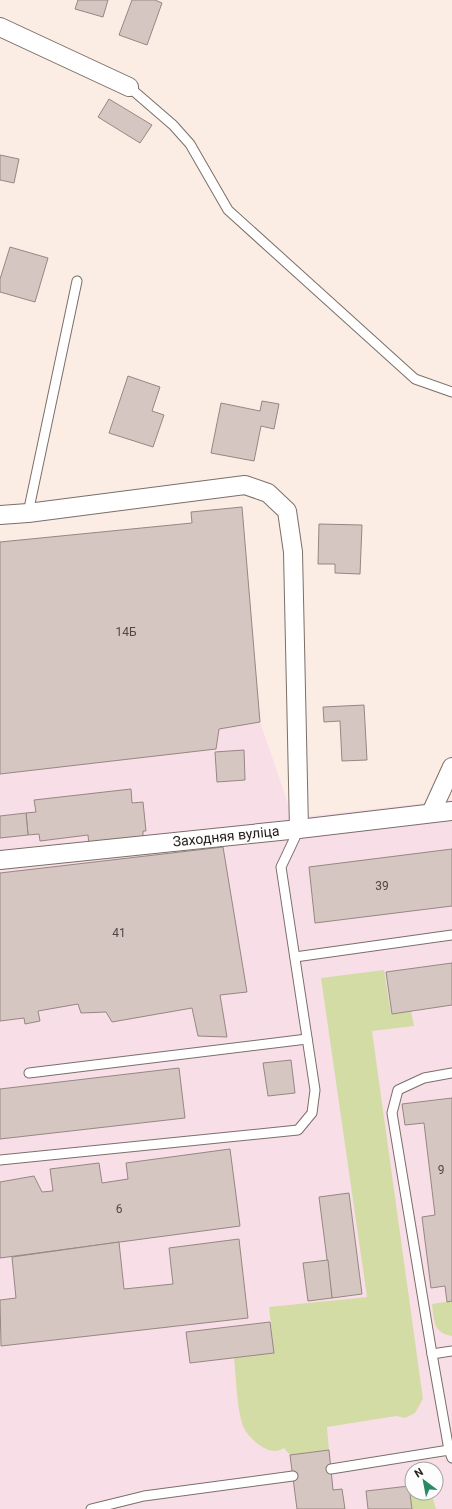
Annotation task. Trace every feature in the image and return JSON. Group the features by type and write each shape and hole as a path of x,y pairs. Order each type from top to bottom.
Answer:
{"street":[{"path":"0,27 129,87"},
{"path":"0,515 28,514 245,485 268,493 287,511 293,552 299,829"},
{"path":"431,813 452,767"},
{"name":"Заходняя вуліца","path":"0,860 299,829 452,811"}],"lane":[{"path":"129,87 173,125 190,144 228,210 415,379 452,392"},
{"path":"28,514 77,281"},
{"path":"0,1160 298,1130 312,1113 314,1090 281,866 299,829"},
{"path":"295,957 452,935"},
{"path":"29,1073 209,1052 307,1038"},
{"path":"331,1469 451,1454 432,1354 392,1113 398,1090 424,1078 452,1073"},
{"path":"432,1354 452,1351"},
{"path":"91,1509 144,1496 293,1476"}],"shaded area":[{"path":"242,507 260,722 293,818 452,800 452,1509 0,1509 0,542 192,523 191,512"}],"green space":[{"path":"384,970 391,1014 411,1011 414,1026 372,1031 423,1399 415,1413 405,1418 396,1416 327,1427 329,1450 290,1455 284,1448 275,1451 266,1449 253,1440 244,1428 238,1404 234,1358 274,1353 269,1307 367,1297 321,978"},
{"path":"452,1301 452,1336 441,1332 438,1329 434,1320 432,1304"},
{"path":"411,1501 434,1501 436,1509 412,1509"}],"building":[{"path":"78,0 108,0 103,17 75,9"},
{"path":"132,0 155,0 162,3 147,45 119,35"},
{"path":"109,99 152,125 140,143 98,117"},
{"path":"0,155 19,159 14,183 0,180"},
{"path":"10,247 48,258 35,302 0,292 0,279"},
{"path":"128,376 160,387 152,411 164,415 153,447 109,433"},
{"path":"262,401 279,404 274,429 261,426 254,461 211,453 221,403 260,411"},
{"path":"242,507 260,722 219,729 216,749 0,774 0,542 192,523 191,512"},
{"path":"319,524 362,525 360,574 335,573 335,564 318,564"},
{"path":"364,705 367,760 342,761 340,721 324,722 323,707"},
{"path":"244,750 245,780 217,782 215,752"},
{"path":"131,789 132,803 143,802 146,831 143,831 143,839 89,845 88,835 40,841 39,834 28,835 26,813 36,812 34,800"},
{"path":"26,813 28,835 0,838 0,816"},
{"path":"223,847 247,992 220,995 227,1037 198,1036 192,1008 112,1022 106,1012 81,1013 78,1004 38,1011 40,1021 25,1024 24,1018 0,1021 0,873"},
{"path":"452,849 452,906 315,923 309,867"},
{"path":"452,963 452,1005 392,1014 386,972"},
{"path":"291,1060 295,1093 268,1096 263,1063"},
{"path":"179,1068 185,1118 0,1139 0,1089"},
{"path":"452,1098 452,1301 447,1302 445,1286 431,1288 422,1217 435,1215 424,1123 405,1125 402,1104"},
{"path":"230,1149 240,1226 0,1258 0,1182 34,1176 42,1192 53,1191 50,1169 99,1163 102,1183 128,1179 126,1163"},
{"path":"349,1193 362,1294 332,1298 319,1197"},
{"path":"239,1239 248,1318 1,1346 0,1300 16,1298 12,1257 119,1242 124,1289 173,1284 169,1248"},
{"path":"328,1260 332,1298 308,1301 303,1263"},
{"path":"270,1322 274,1353 190,1363 186,1332"},
{"path":"329,1450 333,1490 342,1489 345,1509 297,1509 290,1455"},
{"path":"404,1487 404,1501 411,1501 412,1509 368,1509 366,1491"}]}
